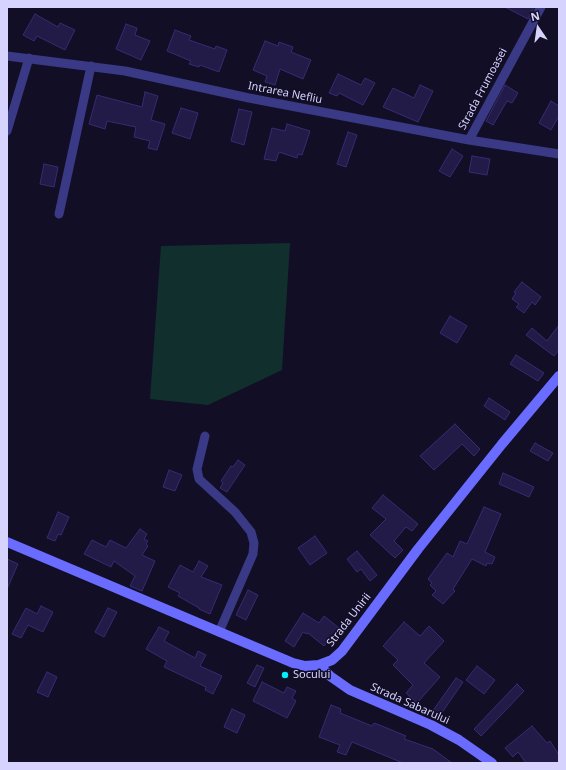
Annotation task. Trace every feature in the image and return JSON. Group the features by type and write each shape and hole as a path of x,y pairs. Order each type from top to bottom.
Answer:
{"main road":[{"name":"Strada Unirii","path":"7,542 294,664 306,666 319,665 332,660 342,651 418,549 502,444 559,376"},
{"name":"Strada Sabarului","path":"319,665 330,676 350,690 430,725 459,740 492,763"}],"street":[{"name":"Strada Frumoasei","path":"469,140 541,7"},
{"name":"Intrarea Nefliu","path":"7,56 125,71 249,98 469,140 559,154"},
{"path":"7,131 29,58"},
{"path":"59,214 91,66"},
{"path":"205,436 197,469 199,479 236,512 251,532 254,543 253,554 219,632"}],"green space":[{"path":"290,243 282,370 208,405 150,399 161,246"}],"building":[{"path":"505,7 534,7 528,19"},
{"path":"35,14 58,27 60,23 75,30 65,50 37,36 34,41 23,35"},
{"path":"126,24 137,28 135,35 150,41 141,60 116,49"},
{"path":"175,30 191,36 189,40 215,49 216,46 227,50 219,72 200,65 199,67 189,64 191,61 167,51"},
{"path":"265,41 278,46 279,42 293,47 291,52 311,60 303,79 280,69 275,85 265,82 267,76 253,70"},
{"path":"338,74 361,85 365,78 375,83 363,105 339,93 337,96 329,93"},
{"path":"420,85 433,91 418,122 383,107 393,88 414,98"},
{"path":"505,85 518,93 512,103 507,101 493,125 486,121"},
{"path":"145,92 158,96 151,120 165,124 157,150 148,148 150,141 134,137 136,127 107,121 105,129 89,124 97,95 142,107"},
{"path":"551,101 559,106 559,116 551,130 539,123"},
{"path":"181,108 198,113 190,139 172,133"},
{"path":"239,109 252,112 244,145 231,141"},
{"path":"287,124 310,131 302,155 298,154 297,158 279,152 276,161 264,159 272,128 285,131"},
{"path":"348,132 357,135 346,167 337,164"},
{"path":"452,149 463,156 450,177 439,171"},
{"path":"472,156 490,159 487,175 469,172"},
{"path":"44,164 58,167 54,187 40,184"},
{"path":"522,282 541,297 535,305 532,302 524,313 516,307 519,304 512,299 516,293 514,292"},
{"path":"450,316 467,326 457,343 440,333"},
{"path":"559,325 559,350 554,356 526,335 532,328 547,341"},
{"path":"516,355 544,373 538,381 510,364"},
{"path":"489,398 510,412 505,420 484,406"},
{"path":"455,424 480,449 474,456 462,444 434,470 420,456"},
{"path":"535,443 553,453 548,461 530,451"},
{"path":"238,460 245,465 227,492 220,488 223,483 221,481 231,466 233,467"},
{"path":"169,470 182,475 175,491 163,487"},
{"path":"503,473 534,487 529,497 499,484"},
{"path":"383,495 418,524 412,531 406,527 394,541 403,550 395,558 370,535 386,519 372,508"},
{"path":"484,507 501,514 485,552 495,557 492,564 487,563 486,566 472,559 453,589 455,591 443,604 432,595 436,591 430,585 432,583 428,579 447,553 453,557 460,541 467,544"},
{"path":"58,512 69,517 61,535 58,534 55,541 47,538"},
{"path":"140,529 147,534 144,539 148,541 146,544 148,546 142,555 155,561 142,591 130,586 135,576 114,561 111,567 84,554 92,540 106,547 110,540 126,548"},
{"path":"315,536 327,553 310,565 298,548"},
{"path":"357,551 377,575 370,581 361,569 357,572 347,559"},
{"path":"7,559 18,564 7,589"},
{"path":"199,561 208,566 201,577 222,585 210,614 178,596 180,593 168,587 180,565 193,572"},
{"path":"248,590 258,595 246,620 236,615"},
{"path":"41,606 53,612 43,632 28,625 21,638 12,634 26,608 37,614"},
{"path":"108,608 117,612 104,637 95,632"},
{"path":"303,613 319,623 324,616 339,628 324,646 308,633 303,632 294,647 285,641"},
{"path":"404,622 420,636 429,626 444,641 424,663 440,677 417,703 406,693 413,685 393,665 398,660 383,646"},
{"path":"159,627 169,632 164,641 195,658 198,651 206,655 200,666 222,676 213,694 205,690 206,687 164,667 167,661 146,649"},
{"path":"257,665 264,668 255,687 247,683"},
{"path":"477,666 495,680 484,694 466,680"},
{"path":"47,672 57,677 48,697 37,692"},
{"path":"456,678 463,682 439,717 432,712"},
{"path":"262,682 284,693 287,687 296,691 292,698 296,701 287,718 253,701"},
{"path":"517,684 524,691 481,736 474,729"},
{"path":"331,705 341,709 340,713 372,726 374,723 406,736 404,739 433,749 452,763 403,763 352,742 346,755 337,752 340,745 319,737"},
{"path":"232,709 245,715 237,733 224,727"},
{"path":"532,726 547,743 550,741 559,755 559,763 526,763 518,752 513,757 505,748"}],"place":[{"name":"Socului","path":"285,675"}]}
